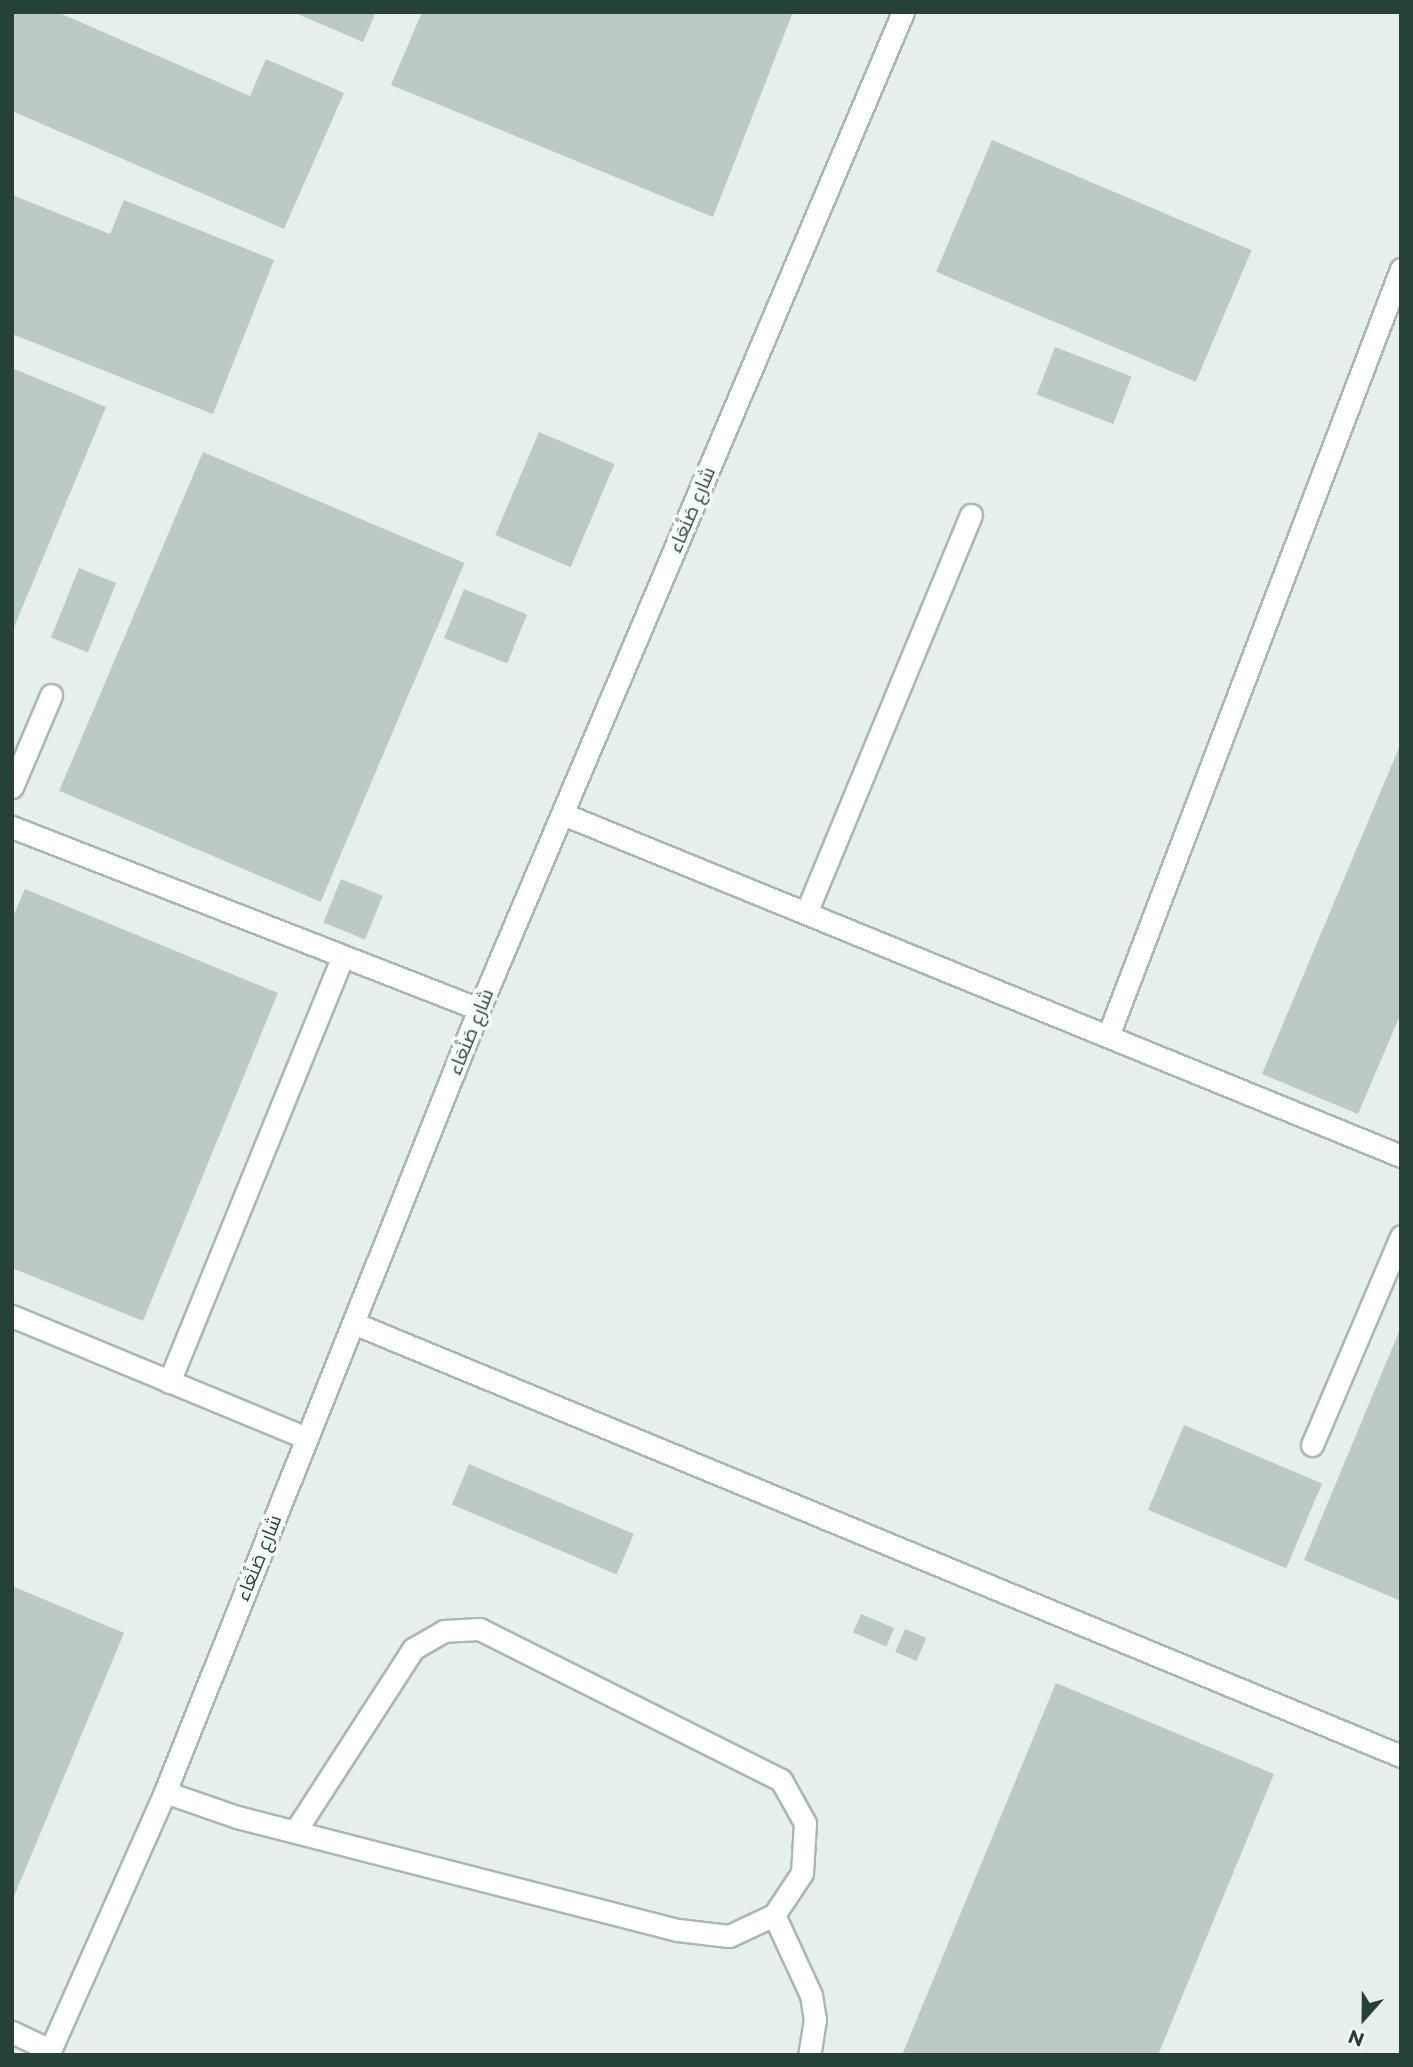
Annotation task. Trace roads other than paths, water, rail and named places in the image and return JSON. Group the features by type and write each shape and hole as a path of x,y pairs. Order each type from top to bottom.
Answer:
{"street":[{"name":"شارع صَنْعَاء","path":"49,2052 165,1792 307,1438 356,1324 479,1009 903,12"},
{"path":"1108,1036 1401,269"},
{"path":"806,913 971,515"},
{"path":"12,787 51,695"},
{"path":"563,814 1401,1156"},
{"path":"12,827 342,958 479,1009"},
{"path":"169,1382 342,958"},
{"path":"1312,1445 1401,1236"},
{"path":"12,1316 307,1438"},
{"path":"356,1324 1401,1756"},
{"path":"165,1792 296,1830 678,1930 729,1936 774,1915 802,1874 805,1823 781,1780 480,1629 444,1631 412,1649 296,1830"},
{"path":"774,1915 811,1994 815,2019 809,2055"},
{"path":"12,2032 49,2052"}]}
